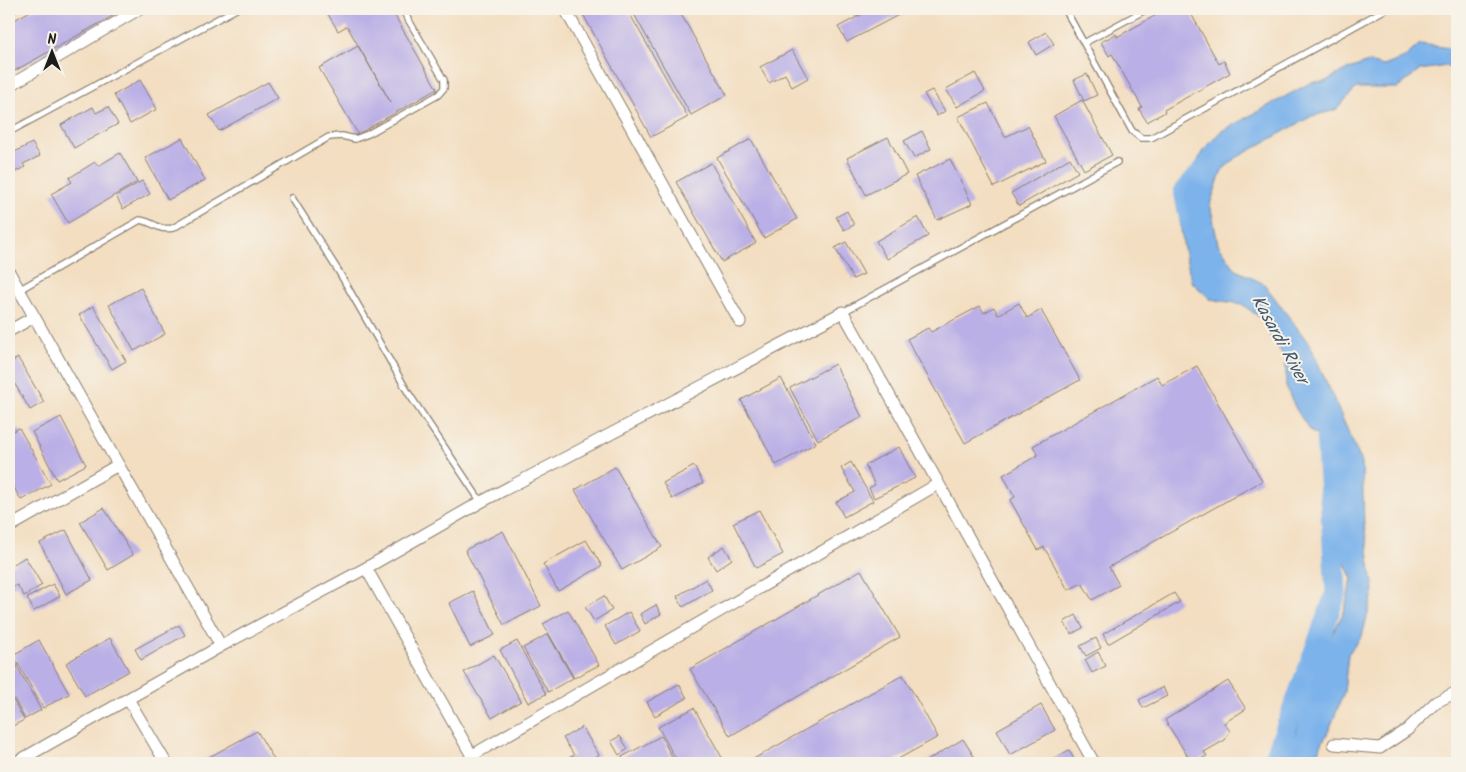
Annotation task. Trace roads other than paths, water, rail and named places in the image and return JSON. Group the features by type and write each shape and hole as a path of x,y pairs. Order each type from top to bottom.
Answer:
{"street":[{"path":"9,86 139,9"},
{"path":"565,9 740,322"},
{"path":"9,272 221,646"},
{"path":"15,763 481,502 843,312 1094,763"},
{"path":"9,331 34,316"},
{"path":"9,526 118,465"},
{"path":"366,568 473,759 938,484"},
{"path":"1334,744 1380,748 1407,730 1436,702 1457,692"},
{"path":"128,699 166,763"}],"lane":[{"path":"9,132 236,9"},
{"path":"19,290 140,220 148,221 165,230 173,228 329,137 342,136 355,139 438,94 444,88 444,80 402,9"},
{"path":"1065,9 1132,132 1141,138 1150,138 1386,9"},
{"path":"1084,43 1147,9"},
{"path":"843,312 1117,162"},
{"path":"292,198 339,272 409,394 481,502"}],"water":[{"path":"1420,44 1457,49 1457,67 1446,66 1420,70 1398,88 1356,88 1336,110 1312,116 1236,158 1222,170 1210,204 1218,244 1236,270 1264,284 1310,345 1362,463 1364,525 1374,590 1362,636 1348,654 1344,692 1330,728 1312,763 1276,763 1296,732 1318,652 1332,634 1344,612 1352,579 1332,535 1326,497 1330,471 1322,439 1310,431 1296,409 1286,387 1286,359 1272,339 1262,319 1242,304 1210,299 1192,282 1184,250 1180,222 1190,178 1202,152 1220,132 1312,82 1324,82 1342,72 1368,62 1384,66 1404,58"}],"waterway":[{"name":"Kasardi River","path":"1191,226 1184,191 1207,166"},
{"name":"Kasardi River","path":"1273,763 1336,593 1326,433"}]}
